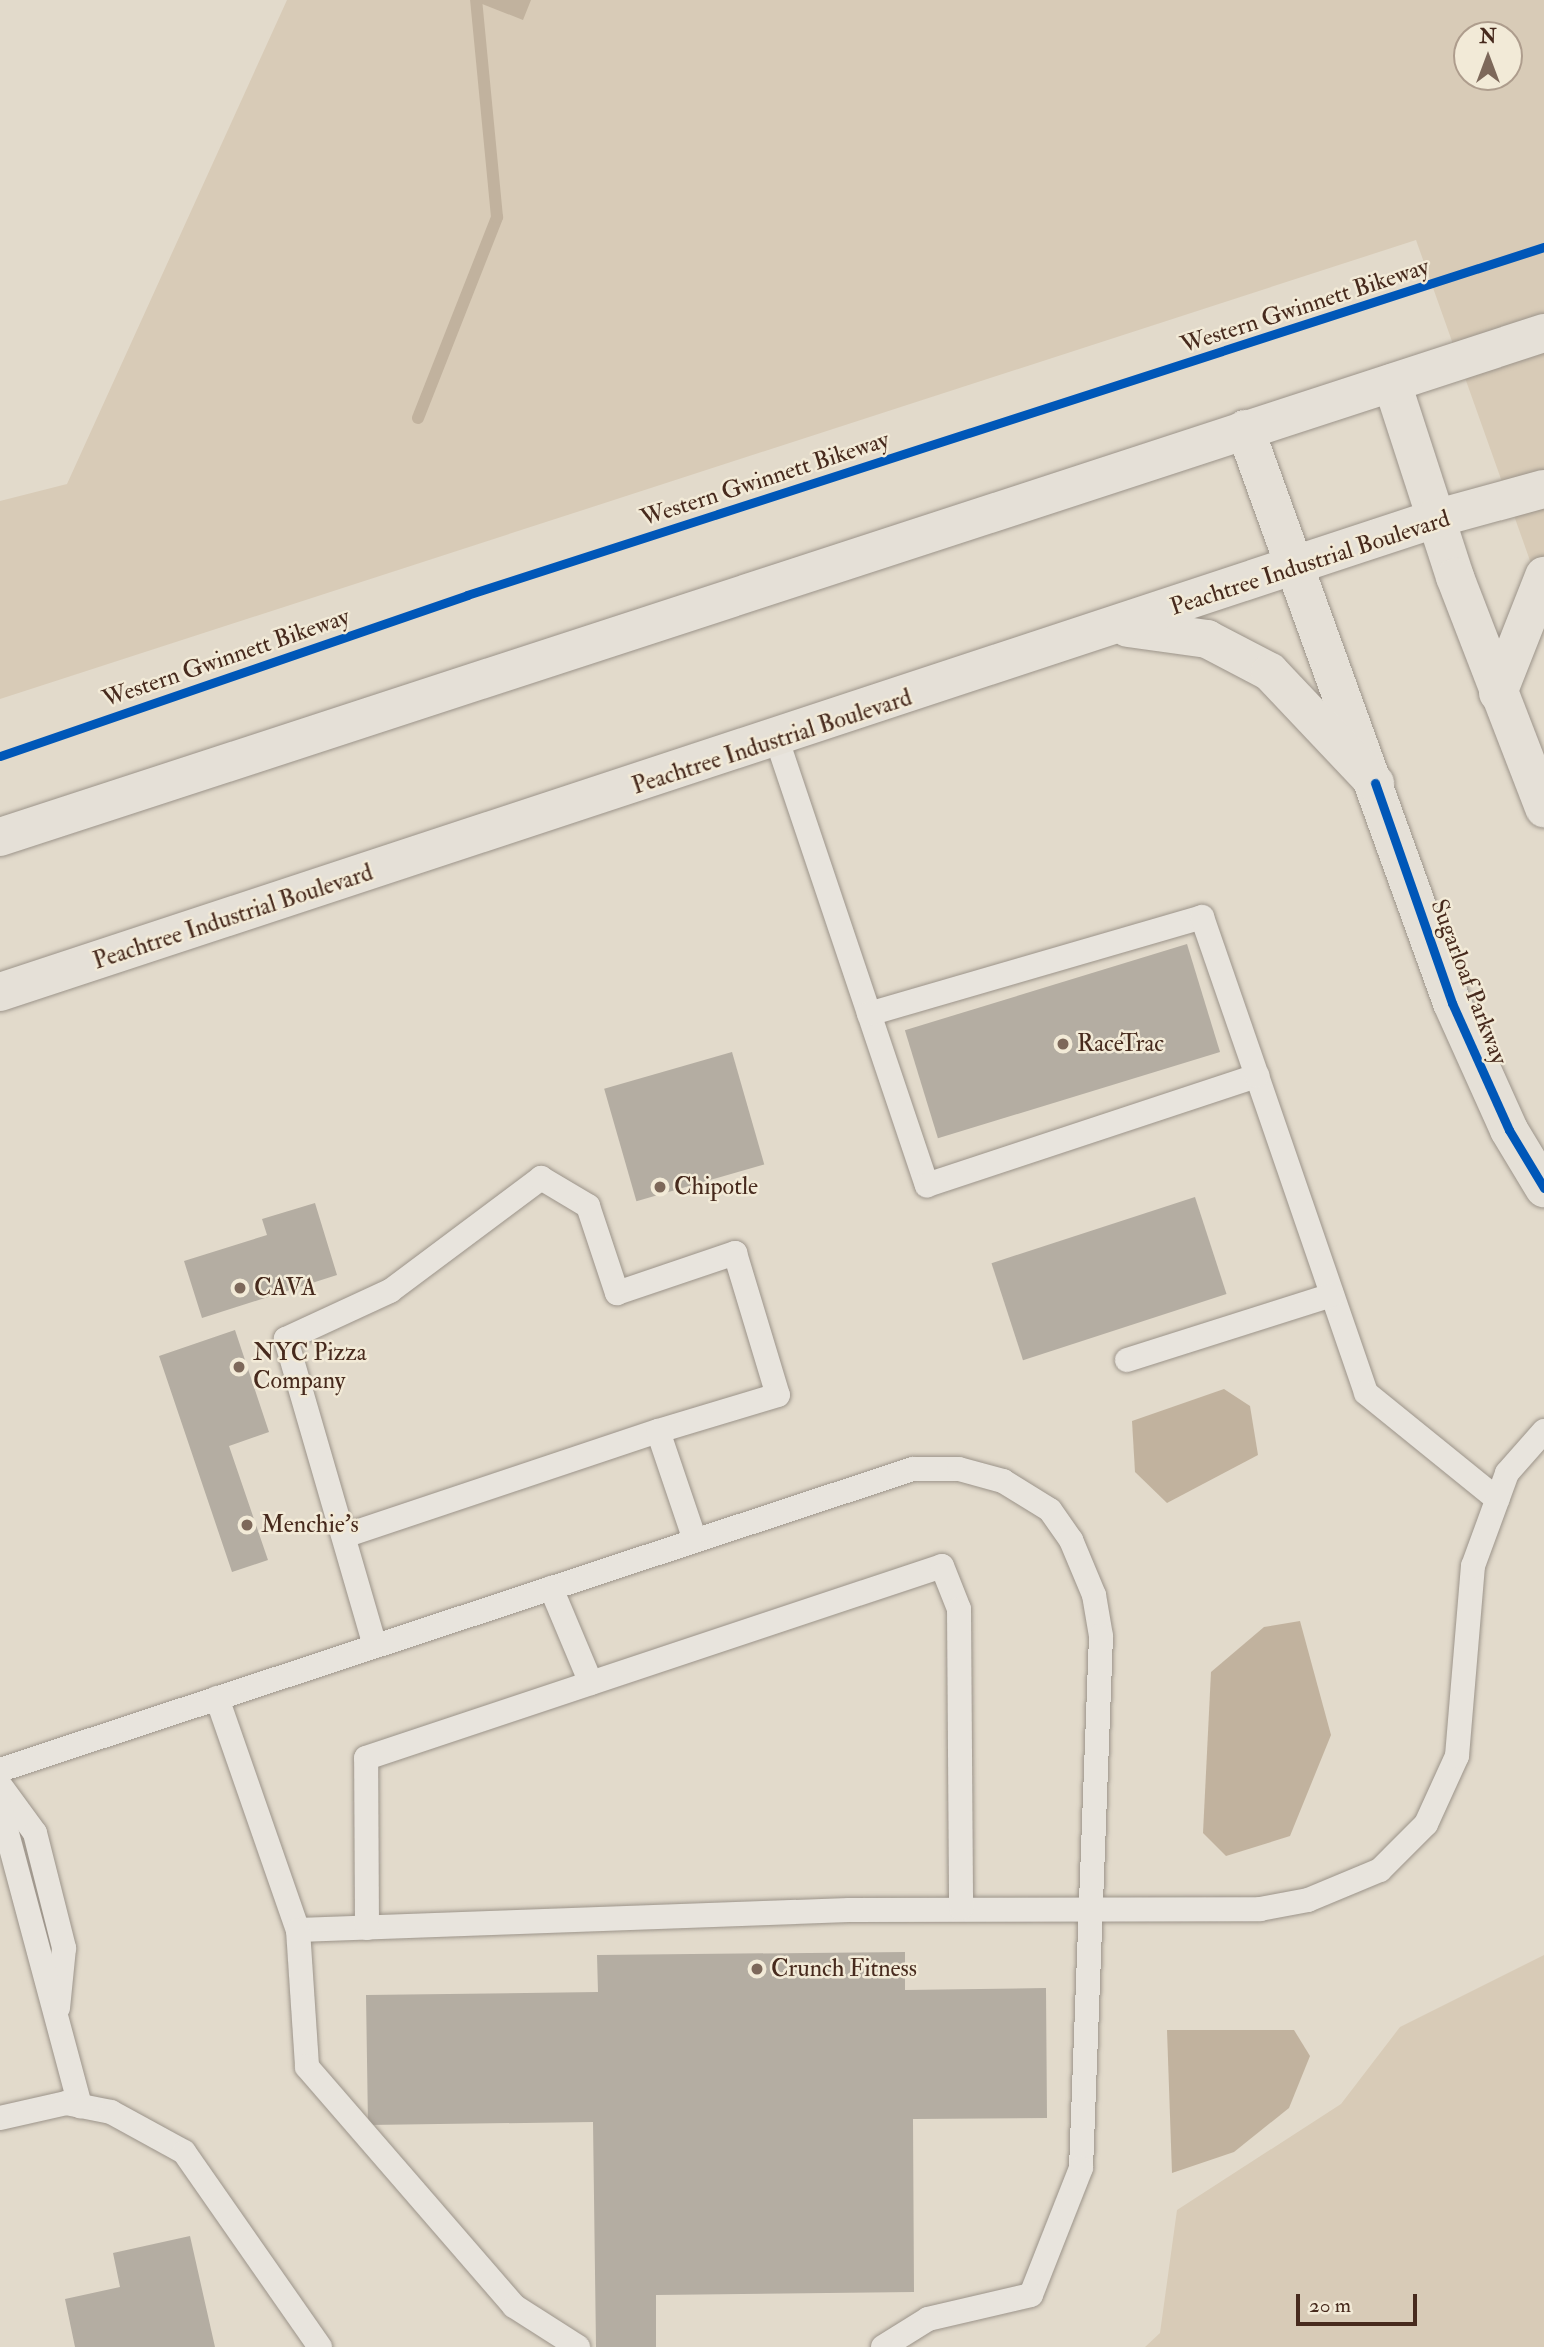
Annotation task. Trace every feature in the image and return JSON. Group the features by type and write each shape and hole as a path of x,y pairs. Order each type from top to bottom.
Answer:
{"main road":[{"path":"0,837 1544,333"},
{"path":"1392,383 1434,519 1544,808"},
{"name":"Sugarloaf Parkway","path":"1245,429 1298,567 1452,1003 1509,1130 1544,1188"},
{"name":"Peachtree Industrial Boulevard","path":"0,992 777,740 1298,567 1434,519 1544,489"},
{"path":"1498,693 1544,576"},
{"path":"1119,627 1207,639 1270,671 1375,783"}],"lane":[{"path":"777,740 927,1185 1257,1076"},
{"path":"869,1014 1202,917 1366,1393 1497,1499"},
{"path":"344,1536 658,1431 778,1395 735,1253 617,1293 588,1206 541,1178 390,1291 286,1339 375,1646"},
{"path":"1127,1360 1332,1295"},
{"path":"298,1930 961,1908 1086,1906 1260,1909 1308,1900 1380,1870 1426,1824 1457,1756 1473,1566 1507,1473 1544,1430"},
{"path":"658,1431 695,1540"},
{"path":"0,1770 913,1469 959,1469 1003,1481 1050,1510 1076,1551 1101,1636 1086,1906 1081,2168 1031,2295 928,2319 883,2347"},
{"path":"368,1927 366,1758 942,1566 959,1609 961,1908"},
{"path":"551,1588 591,1683"},
{"path":"217,1698 298,1930 307,2067 514,2306 578,2347"},
{"path":"0,1785 35,1833 64,1948 58,2008"},
{"path":"0,1807 37,1964 58,2008 80,2106"},
{"path":"0,2118 66,2103 111,2112 184,2152 320,2347"}],"shaded area":[{"path":"287,0 1544,0 1544,600 1416,240 0,699 0,501 67,484"},
{"path":"472,0 531,0 523,20"},
{"path":"1224,1389 1250,1406 1258,1455 1167,1503 1135,1472 1132,1421"},
{"path":"1300,1621 1331,1735 1290,1836 1226,1856 1203,1833 1211,1672 1264,1627"},
{"path":"1544,1955 1544,2347 1145,2347 1160,2333 1177,2210 1341,2104 1400,2027"},
{"path":"1167,2030 1294,2030 1310,2056 1289,2108 1234,2152 1172,2173"}],"building":[{"name":"RaceTrac","path":"1187,944 1220,1052 938,1138 905,1030"},
{"path":"732,1052 764,1164 636,1201 604,1089"},
{"path":"1195,1197 1227,1294 1023,1360 991,1263"},
{"path":"315,1203 337,1275 202,1318 184,1261 267,1235 262,1219"},
{"path":"235,1330 269,1432 229,1446 268,1560 232,1572 159,1356"},
{"path":"905,1952 905,1990 1046,1988 1047,2118 913,2119 914,2292 656,2295 656,2347 596,2347 593,2122 368,2125 366,1995 598,1992 597,1955"},
{"path":"190,2236 215,2347 75,2347 65,2299 120,2287 113,2253"}],"waterway":[{"path":"418,418 497,217 476,0"}],"cycle path":[{"name":"Western Gwinnett Bikeway","path":"0,756 467,595 1544,247"},
{"path":"1375,783 1452,1003 1509,1130 1544,1188"}],"place":[{"name":"RaceTrac","path":"1063,1044"},
{"name":"Chipotle","path":"660,1187"},
{"name":"CAVA","path":"240,1288"},
{"name":"NYC Pizza Company","path":"239,1367"},
{"name":"Menchie's","path":"247,1525"},
{"name":"Crunch Fitness","path":"757,1969"}]}
